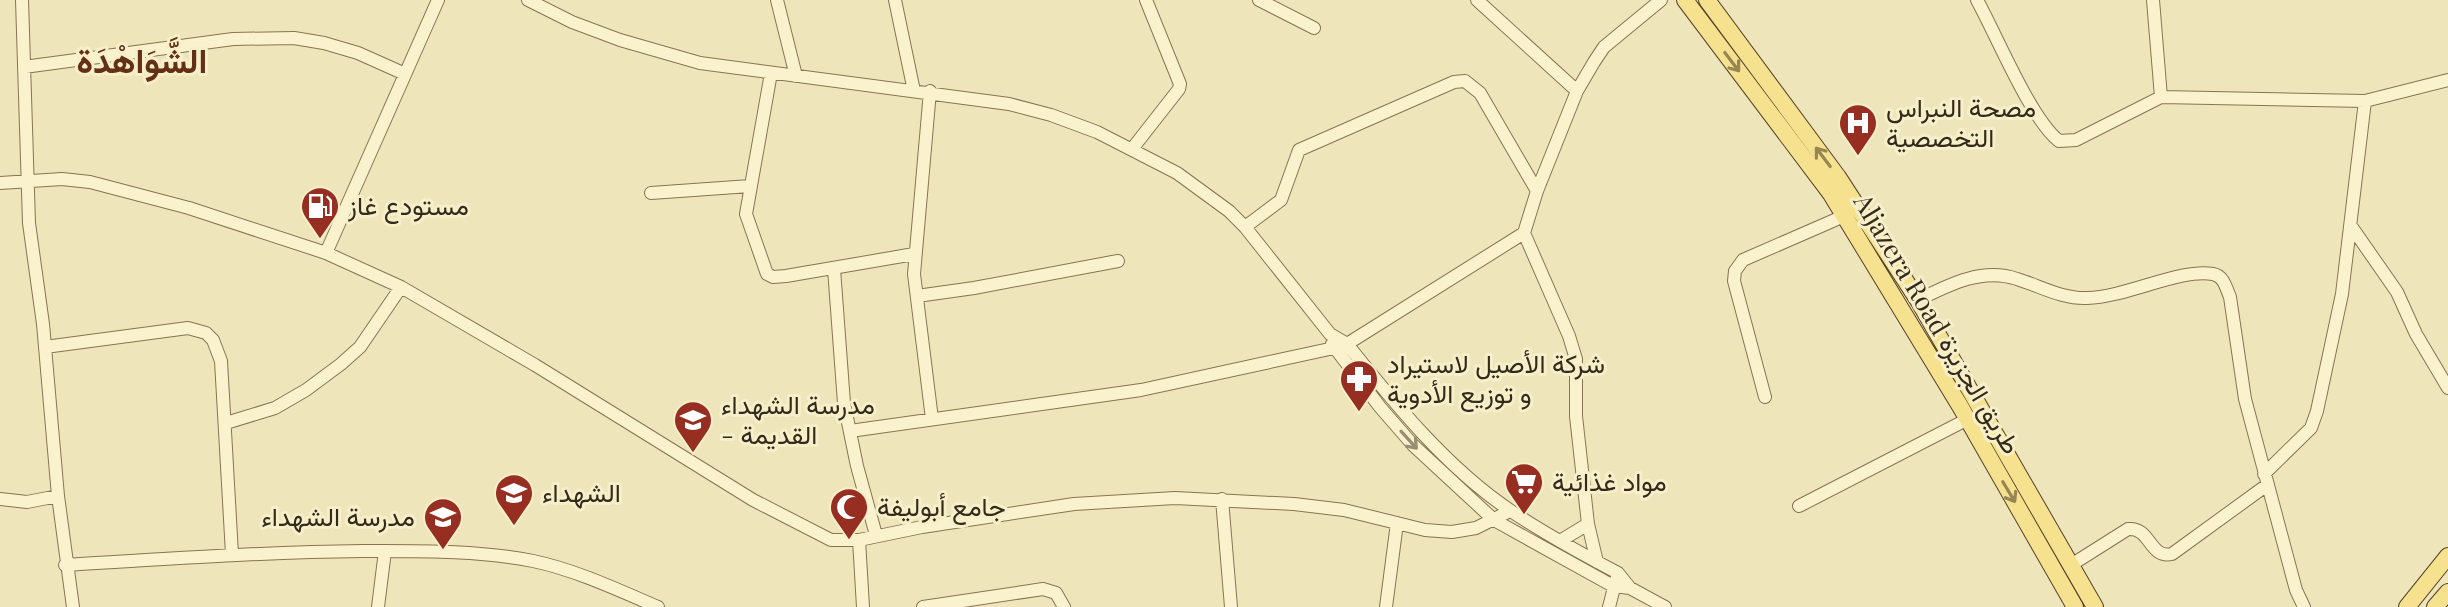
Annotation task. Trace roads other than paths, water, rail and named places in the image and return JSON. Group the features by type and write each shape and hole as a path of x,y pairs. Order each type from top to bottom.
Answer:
{"main road":[{"name":"Aljazera Road طريق الجزيزة","path":"1685,0 1844,216 2075,607"},
{"name":"Aljazera Road طريق الجزيزة","path":"1714,2 1838,177 1918,300 2095,607"},
{"path":"2407,607 2448,556"},
{"path":"2435,607 2448,592"}],"street":[{"path":"22,0 29,223 45,347 65,565 73,607"},
{"path":"326,253 438,0"},
{"path":"528,0 572,22 675,57 771,73 930,91 1030,108 1097,132 1177,173 1210,196 1245,227 1330,334 1436,447 1510,511 1618,573 1630,588"},
{"path":"777,0 796,76"},
{"path":"895,0 914,91"},
{"path":"1132,149 1180,84 1146,0"},
{"path":"1259,0 1314,28"},
{"path":"1477,0 1577,91"},
{"path":"1597,562 1588,524 1576,416 1576,359 1524,233 1537,191 1577,91 1604,47 1661,0"},
{"path":"1977,0 2049,133 2059,141 2076,140 2161,97 2365,101 2448,80"},
{"path":"2153,0 2161,97"},
{"path":"24,67 233,39 294,38 358,53 405,74"},
{"path":"771,73 746,214 767,274 773,277 834,269 914,254"},
{"path":"1245,227 1281,200 1299,150 1454,82 1465,81 1480,93 1537,191"},
{"path":"930,91 914,254 932,419"},
{"path":"2071,565 2134,528 2143,532 2157,553 2163,556 2172,554 2266,479 2311,428 2342,294 2365,101"},
{"path":"0,183 62,179 133,191 326,253 401,287 547,372 753,500 831,540 859,540 1074,504 1175,498 1306,505 1452,532 1476,528 1510,511"},
{"path":"651,193 750,186"},
{"path":"1765,397 1734,281 1735,271 1743,260 1844,216"},
{"path":"2351,226 2397,292 2416,334 2448,388"},
{"path":"850,431 1141,390 1341,346 1524,233"},
{"path":"917,296 1118,261"},
{"path":"834,269 844,403 876,535"},
{"path":"1918,300 1950,284 1980,276 2016,278 2044,291 2085,299 2123,294 2175,277 2210,273 2219,276 2230,297 2245,399 2296,590 2304,607"},
{"path":"226,423 275,408 341,364 360,347 401,287"},
{"path":"45,347 197,329 213,340 221,361 232,554"},
{"path":"1341,346 1413,445 1494,520 1613,586 1630,588 1665,607"},
{"path":"1799,506 1966,420"},
{"path":"0,499 27,502 58,496"},
{"path":"1222,499 1231,607"},
{"path":"1386,607 1397,523"},
{"path":"1560,541 1588,524"},
{"path":"859,540 863,607"},
{"path":"65,565 232,554 385,551 505,557 536,562 603,583 658,607"},
{"path":"378,607 385,551"},
{"path":"1609,607 1618,573"},
{"path":"923,607 1043,589 1056,593 1064,607"}],"place":[{"name":"مصحة النبراس التخصصية","path":"1858,157"},
{"name":"مستودع غاز","path":"320,240"},
{"name":"شركة الأصيل لاستيراد و توزيع الأدوية","path":"1359,413"},
{"name":"مدرسة الشهداء - القديمة","path":"693,454"},
{"name":"مواد غذائية","path":"1524,516"},
{"name":"الشهداء","path":"514,527"},
{"name":"جامع أبوليفة","path":"849,541"},
{"name":"مدرسة الشهداء","path":"443,551"}],"district":[{"name":"الشَّوَاهْدَة","path":"142,61"}]}
